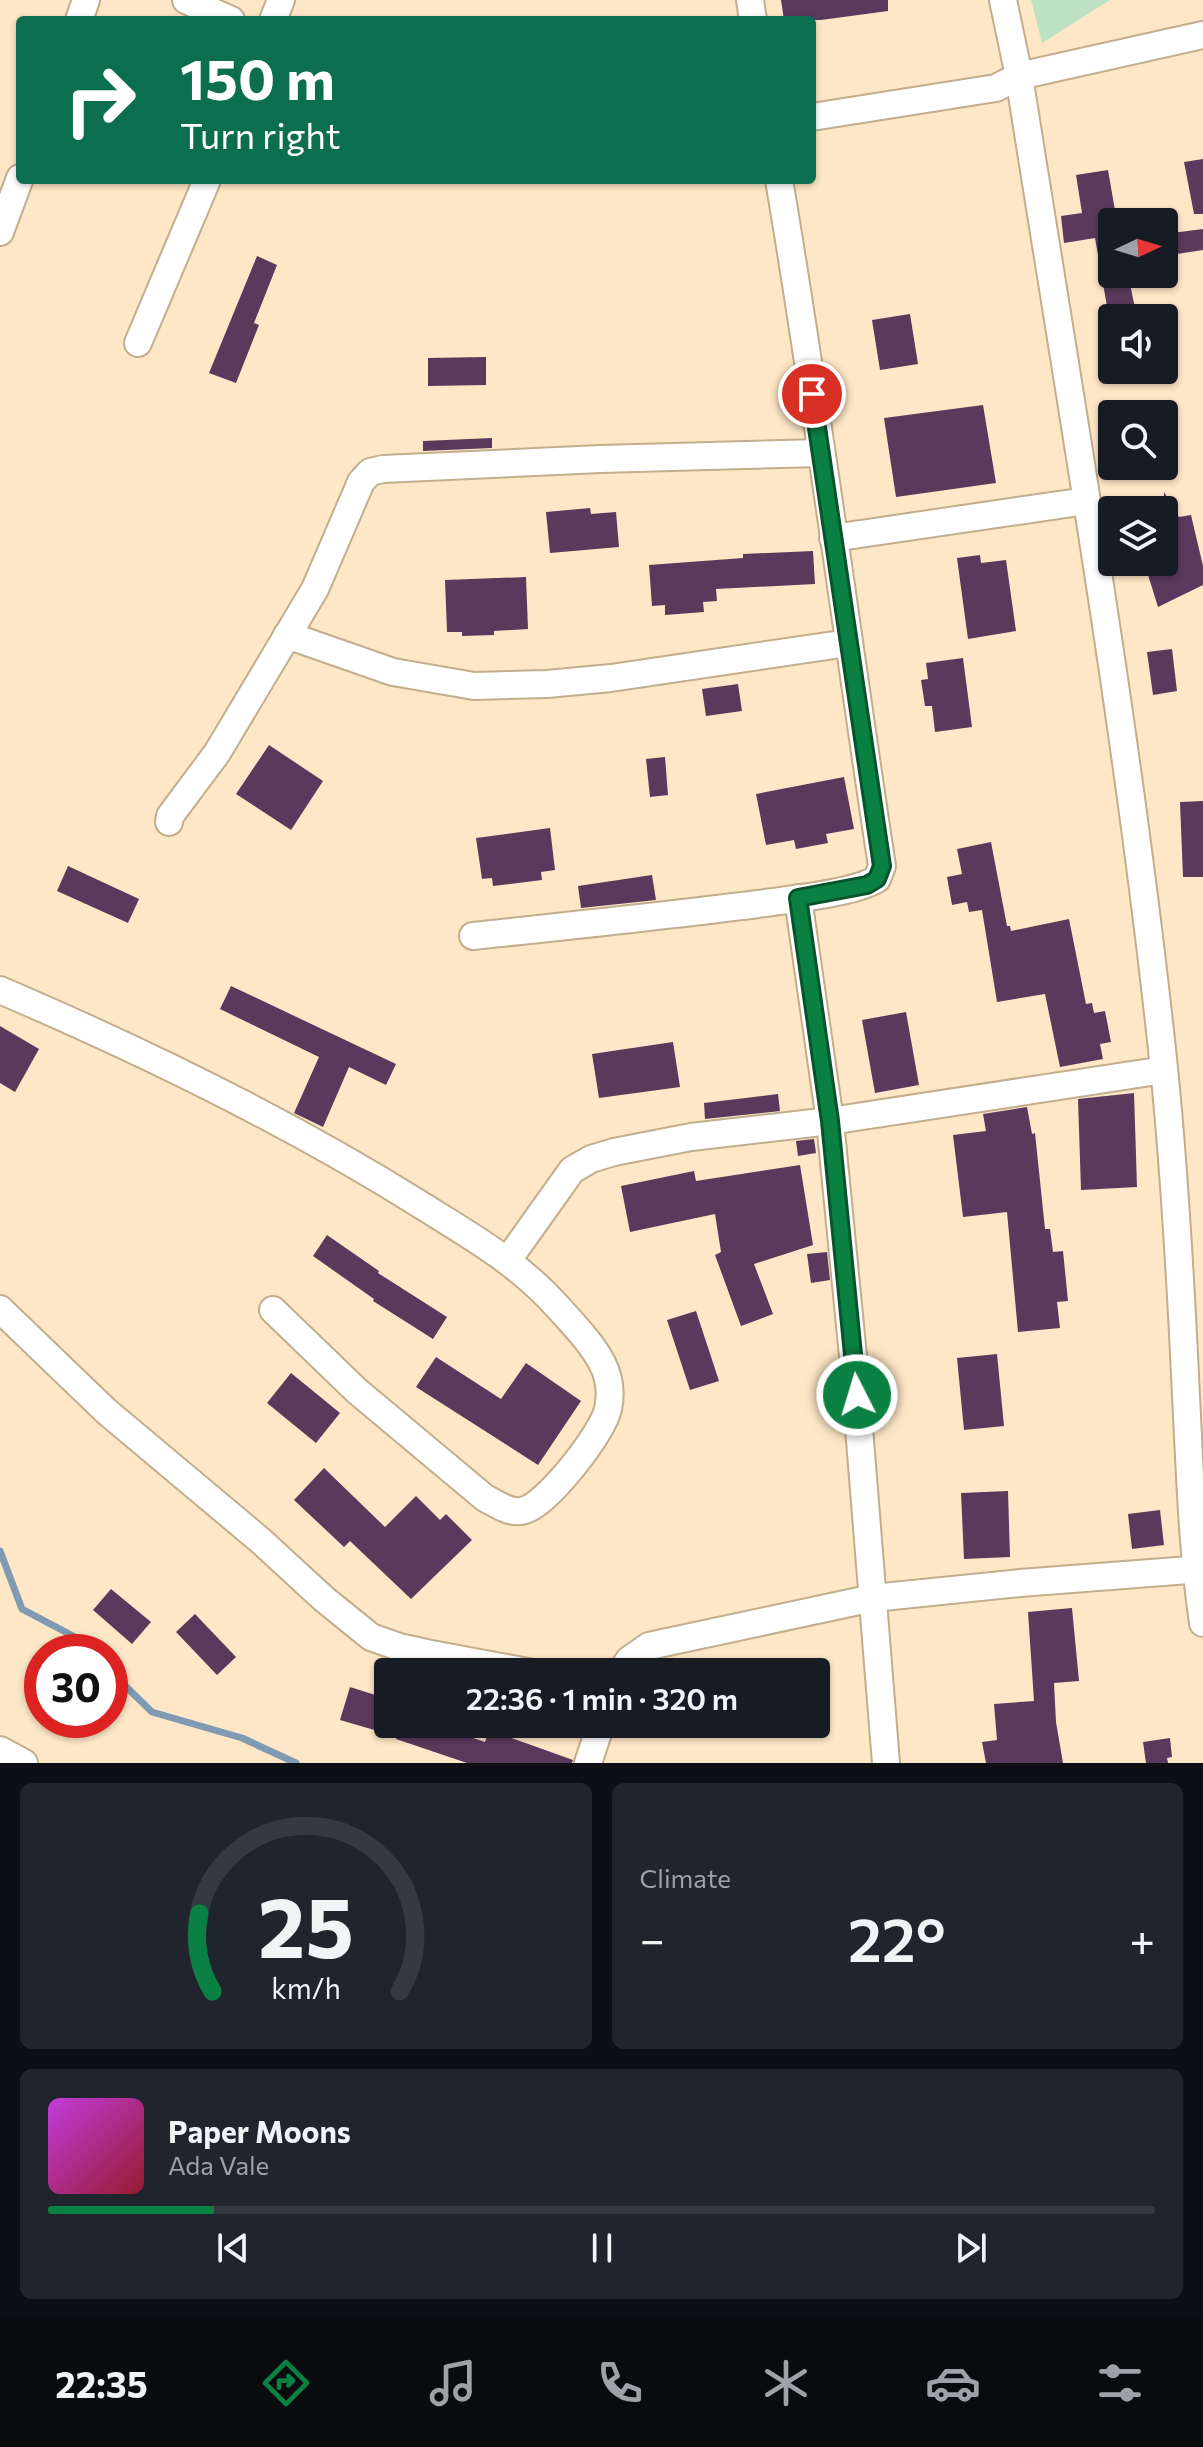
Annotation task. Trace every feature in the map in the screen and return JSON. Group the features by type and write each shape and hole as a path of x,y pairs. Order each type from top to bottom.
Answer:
{"street":[{"path":"187,0 222,16"},
{"path":"1003,0 1019,76 1113,673 1192,1279 1203,1623"},
{"path":"816,116 996,88 1019,76 1203,35"},
{"path":"0,232 18,184"},
{"path":"138,343 205,184"},
{"path":"473,936 798,898 867,885 877,879 882,866 801,305 780,184"},
{"path":"169,822 170,816 217,753 315,589 361,482 370,472 600,459 820,453"},
{"path":"833,538 1086,501"},
{"path":"287,635 393,672 474,686 611,678 848,643"},
{"path":"798,898 830,1121 854,1366 886,1763"},
{"path":"0,990 210,1086 365,1170 508,1260 555,1304 600,1358 609,1382 608,1410 600,1430 585,1452 550,1492 525,1510 508,1510 485,1498 357,1391 273,1310"},
{"path":"508,1260 572,1170 591,1159 614,1152 691,1137 830,1121 1164,1070"},
{"path":"0,1309 106,1411 371,1637 448,1658"},
{"path":"632,1658 649,1646 873,1598 1199,1569"},
{"path":"588,1763 596,1738"},
{"path":"0,1750 24,1763"}],"green space":[{"path":"1031,0 1110,0 1042,43"}],"building":[{"path":"781,0 888,0 888,11 821,20 816,20 816,16 783,16"},
{"path":"1203,159 1203,214 1194,214 1184,162"},
{"path":"1108,170 1115,208 1098,208 1098,255 1095,238 1064,243 1061,216 1082,213 1076,175"},
{"path":"1203,229 1203,250 1178,254 1178,232"},
{"path":"257,256 277,265 254,323 259,325 236,383 209,373"},
{"path":"1104,288 1131,288 1134,304 1107,304"},
{"path":"910,314 918,364 880,370 872,320"},
{"path":"486,357 486,385 428,386 428,358"},
{"path":"983,405 996,483 896,497 884,418"},
{"path":"492,438 492,448 423,451 423,441"},
{"path":"590,508 591,514 616,512 619,547 550,553 546,512"},
{"path":"1178,515 1191,515 1203,566 1203,585 1158,607 1148,576 1178,576"},
{"path":"813,551 815,584 716,589 717,601 703,602 704,612 665,615 665,605 652,606 649,565 743,558 743,554"},
{"path":"980,555 981,563 1006,560 1016,631 968,639 957,558"},
{"path":"526,577 528,629 494,631 494,635 462,636 462,632 447,632 445,580"},
{"path":"1172,649 1177,691 1153,695 1147,652"},
{"path":"963,658 972,727 935,732 932,706 925,706 921,680 928,679 926,663"},
{"path":"738,684 742,711 706,716 702,689"},
{"path":"269,745 323,781 291,830 236,794"},
{"path":"665,757 668,795 650,797 646,759"},
{"path":"844,777 854,829 826,834 828,843 796,849 794,840 766,845 756,794"},
{"path":"1203,801 1203,877 1183,877 1180,802"},
{"path":"550,828 555,870 541,872 542,880 493,886 492,878 482,879 476,838"},
{"path":"991,842 1007,926 1011,931 1069,919 1086,1004 1092,1003 1094,1013 1105,1011 1111,1042 1100,1044 1103,1059 1060,1067 1045,994 997,1002 982,910 969,912 967,902 952,905 947,877 962,874 957,849"},
{"path":"68,866 139,899 128,923 57,891"},
{"path":"652,875 656,900 581,908 578,886"},
{"path":"231,986 396,1064 386,1085 349,1067 323,1127 294,1113 319,1057 220,1009"},
{"path":"906,1012 919,1085 875,1093 862,1020"},
{"path":"0,1026 39,1049 15,1092 0,1083"},
{"path":"673,1042 680,1087 599,1098 592,1054"},
{"path":"1134,1093 1137,1187 1081,1190 1078,1099"},
{"path":"778,1094 780,1111 705,1119 704,1103"},
{"path":"1027,1107 1032,1134 1035,1133 1045,1229 1050,1229 1053,1252 1063,1251 1068,1301 1057,1302 1060,1328 1018,1332 1007,1212 963,1217 953,1135 986,1131 983,1114"},
{"path":"814,1139 816,1153 798,1156 796,1141"},
{"path":"800,1165 813,1245 754,1264 773,1314 741,1326 715,1255 721,1252 715,1214 630,1232 621,1186 694,1171 696,1181"},
{"path":"327,1235 378,1273 447,1317 433,1339 373,1301 313,1256"},
{"path":"827,1252 830,1280 811,1283 807,1254"},
{"path":"696,1311 719,1381 690,1390 667,1320"},
{"path":"997,1354 1004,1426 964,1430 957,1358"},
{"path":"436,1357 501,1399 526,1363 581,1401 538,1465 416,1387"},
{"path":"291,1373 340,1413 316,1443 267,1403"},
{"path":"324,1468 385,1527 416,1496 440,1520 446,1514 472,1540 411,1599 350,1541 344,1547 294,1500"},
{"path":"1008,1491 1010,1557 964,1559 961,1493"},
{"path":"1160,1510 1164,1545 1132,1549 1128,1514"},
{"path":"111,1589 151,1622 132,1644 128,1641 128,1634 121,1634 93,1610"},
{"path":"1072,1608 1079,1681 1054,1683 1063,1763 986,1763 982,1742 997,1740 994,1704 1034,1701 1028,1612"},
{"path":"195,1614 236,1657 217,1675 176,1632"},
{"path":"350,1687 374,1695 374,1730 340,1720"},
{"path":"473,1738 485,1742 486,1738 511,1738 573,1760 572,1763 467,1763 396,1739"},
{"path":"1170,1738 1172,1757 1167,1758 1168,1763 1146,1763 1143,1742"}],"waterway":[{"path":"0,1551 22,1609 69,1634"},
{"path":"128,1689 152,1712 242,1738 296,1763"}],"route":[{"path":"812,394 882,866 877,879 867,885 798,898 830,1121 857,1395"}]}
